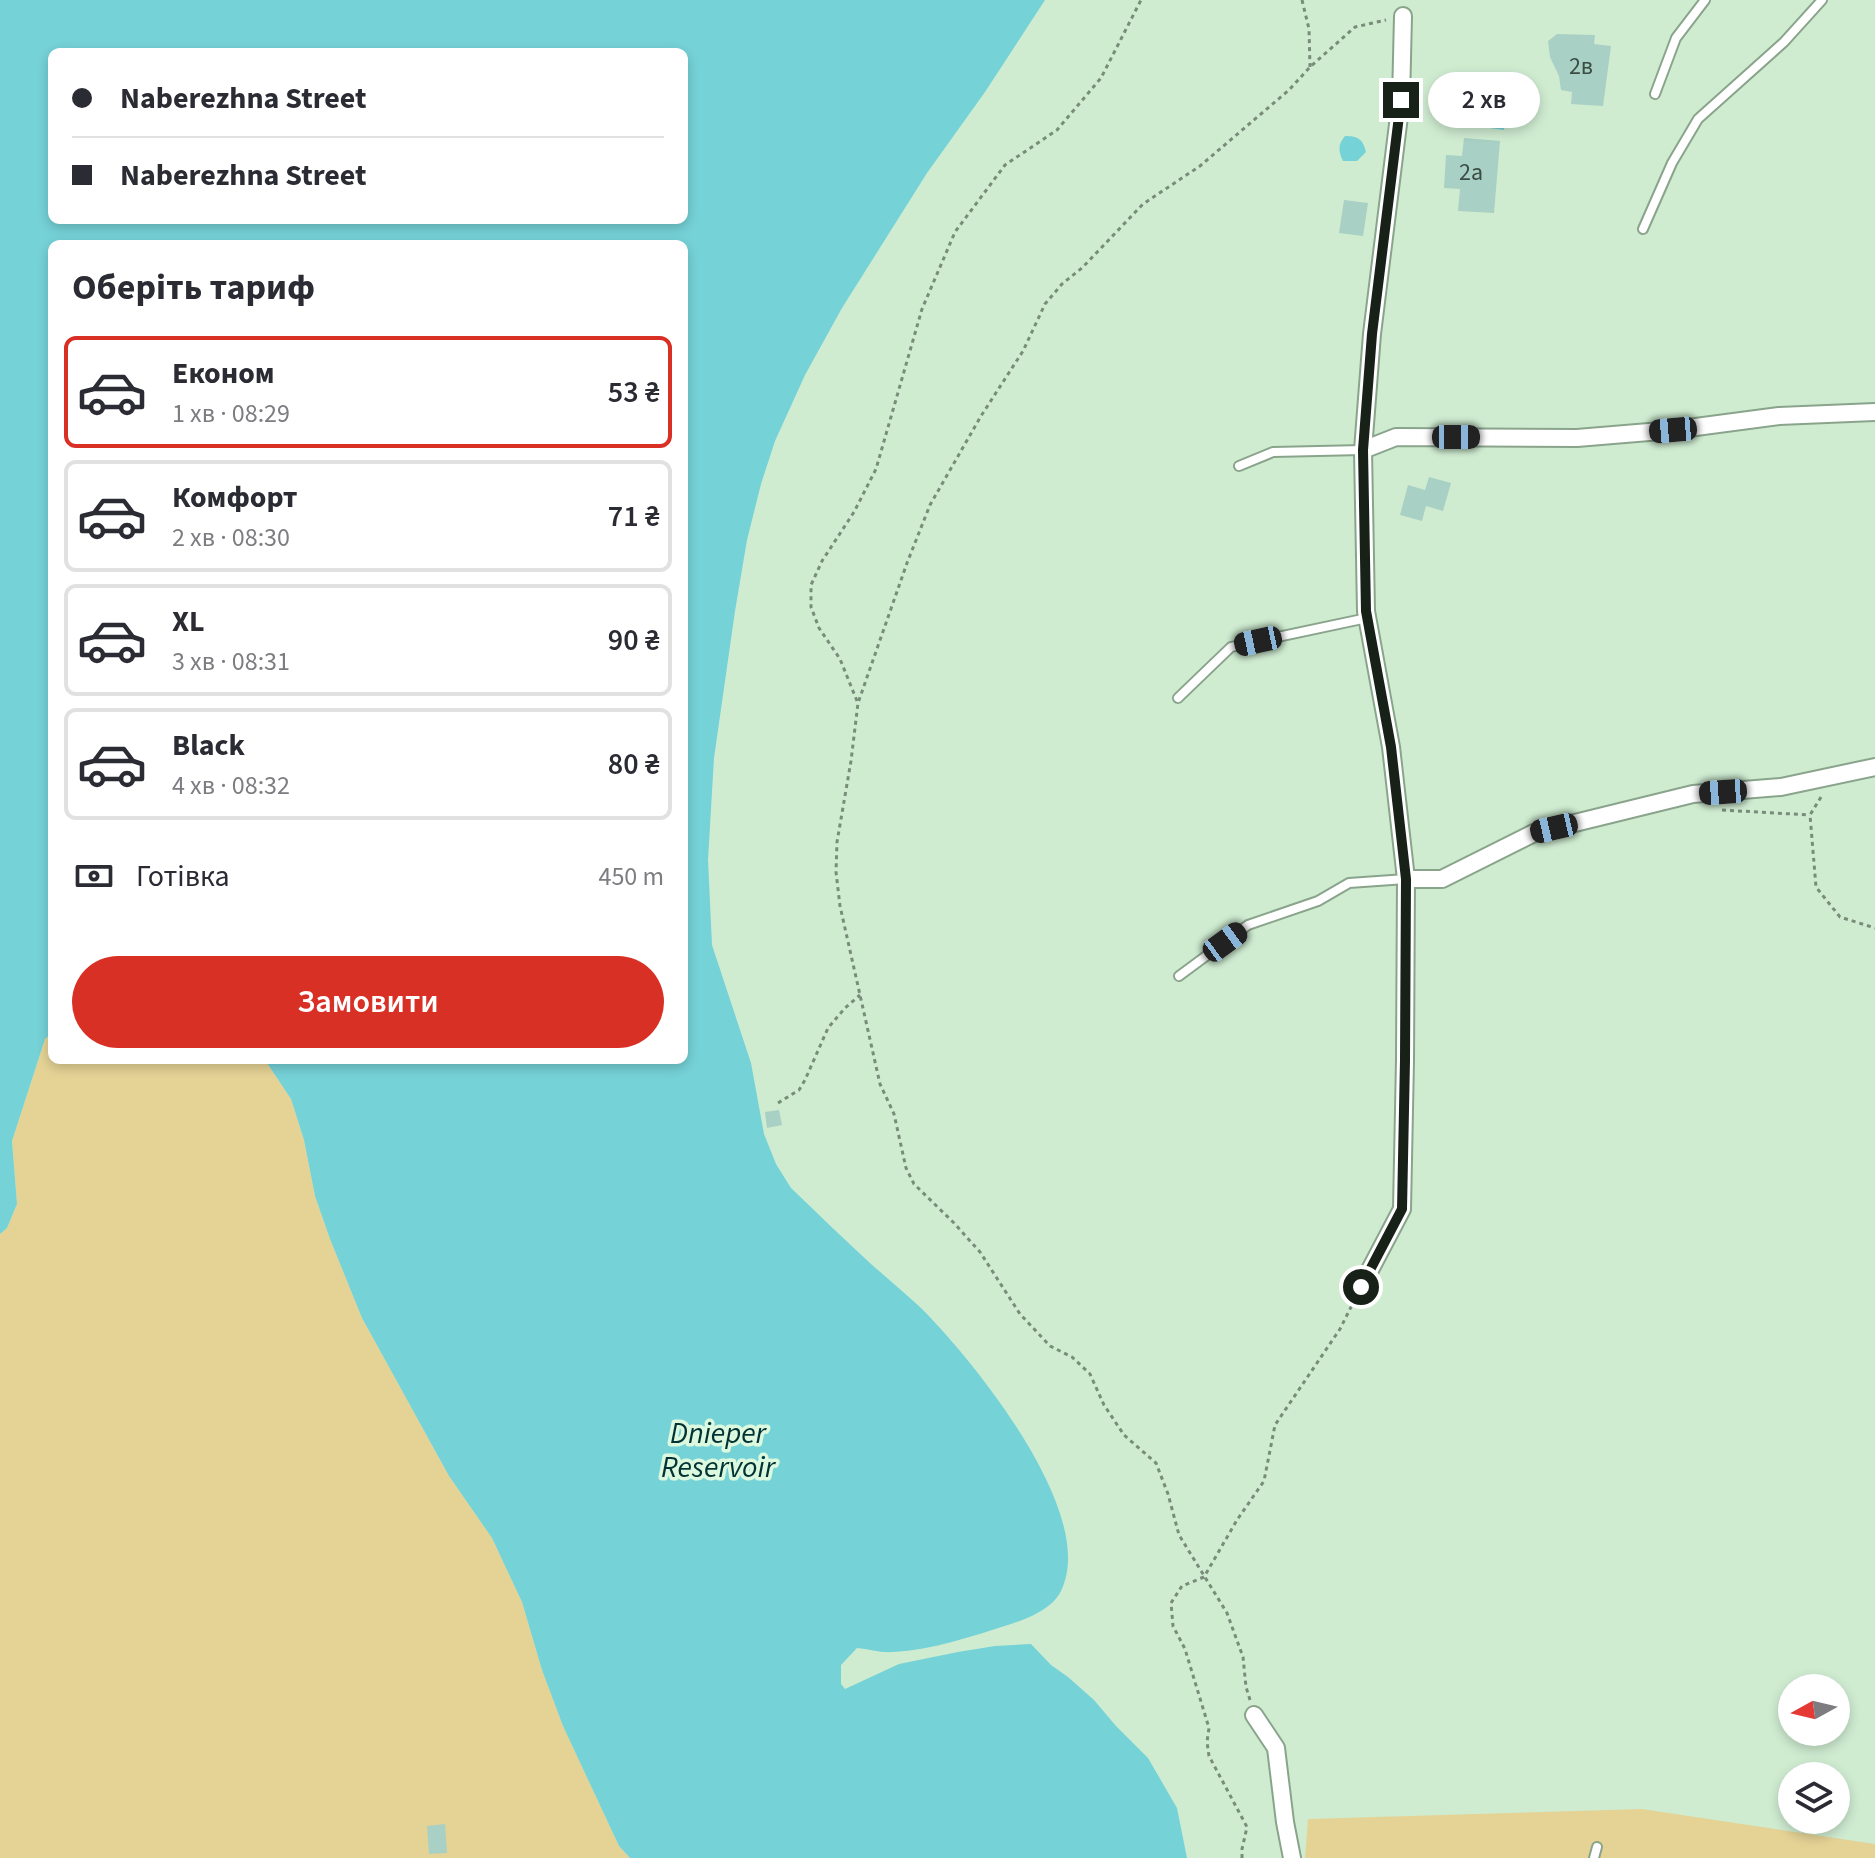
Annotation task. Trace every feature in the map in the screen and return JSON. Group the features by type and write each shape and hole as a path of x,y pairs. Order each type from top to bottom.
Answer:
{"street":[{"path":"1361,1287 1402,1209 1406,879 1391,747 1367,618 1363,450 1372,334 1401,100 1403,16"},
{"path":"1363,450 1396,437 1577,438 1673,430 1779,416 1875,412"},
{"path":"1406,879 1442,879 1534,833 1693,794 1781,787 1875,767"},
{"path":"1254,1715 1276,1748 1292,1858"}],"lane":[{"path":"1655,94 1676,38 1705,0"},
{"path":"1643,229 1672,163 1698,119 1784,42 1822,0"},
{"path":"1239,466 1273,452 1363,450"},
{"path":"1178,698 1231,647 1367,618"},
{"path":"1179,976 1248,925 1318,901 1349,883 1406,879"},
{"path":"1594,1858 1597,1847"}],"path":[{"path":"858,703 840,659 819,628 811,607 811,585 876,469 922,309 955,232 1005,165 1057,130 1101,78 1141,0"},
{"path":"1302,0 1309,29 1310,67"},
{"path":"1254,1715 1246,1687 1243,1657 1227,1613 1179,1535 1156,1463 1124,1435 1104,1405 1090,1374 1072,1357 1050,1346 1020,1314 980,1252 914,1184 906,1168 894,1114 880,1084 840,906 836,872 837,842 858,703 907,563 930,505 1023,351 1045,304 1143,204 1200,166 1289,90 1355,27 1403,16"},
{"path":"1720,810 1810,815 1816,887 1840,917 1875,928"},
{"path":"778,1103 799,1090 828,1028 860,995"},
{"path":"1242,1858 1247,1827 1209,1756 1209,1728 1185,1649 1173,1626 1171,1603 1182,1586 1204,1577 1264,1481 1275,1425 1340,1329 1361,1287"}],"shaded area":[{"path":"48,1036 48,1064 268,1064 291,1099 304,1140 315,1196 362,1318 449,1476 492,1538 522,1602 563,1726 619,1846 630,1858 0,1858 0,1234 7,1228 17,1204 12,1141"},
{"path":"1642,1809 1778,1829 1778,1834 1808,1834 1875,1844 1875,1858 1305,1858 1308,1819"}],"water":[{"name":"Dnieper Reservoir","path":"0,0 1045,0 927,173 842,308 805,375 775,441 747,540 714,758 708,860 712,945 751,1063 764,1134 776,1164 791,1188 921,1308 970,1363 1025,1440 1047,1481 1062,1522 1068,1559 1061,1591 1046,1608 1018,1622 938,1645 888,1652 857,1648 841,1665 841,1684 845,1689 899,1664 995,1646 1031,1644 1051,1665 1094,1700 1148,1758 1177,1808 1187,1858 630,1858 619,1846 563,1726 522,1602 492,1538 449,1476 362,1318 315,1196 304,1140 291,1099 268,1064 688,1064 688,240 48,240 48,1036 12,1141 17,1204 7,1228 0,1234"},
{"path":"1470,111 1506,116 1504,130 1468,125"},
{"path":"1345,136 1357,138 1363,144 1366,152 1357,161 1343,161 1340,148"}],"building":[{"path":"1557,34 1595,35 1594,44 1611,46 1603,106 1571,104 1572,92 1561,90 1548,41"},
{"path":"1464,138 1500,141 1494,213 1458,211 1460,189 1444,188 1446,155 1462,156"},
{"path":"1344,200 1368,203 1363,236 1339,233"},
{"path":"1429,477 1451,483 1443,511 1426,506 1422,521 1400,515 1408,485 1425,490"},
{"path":"779,1110 782,1125 767,1128 765,1112"},
{"path":"445,1824 447,1853 429,1854 427,1826"}],"route":[{"path":"1361,1287 1402,1209 1406,879 1391,747 1366,611 1363,450 1372,334 1401,100"}]}
